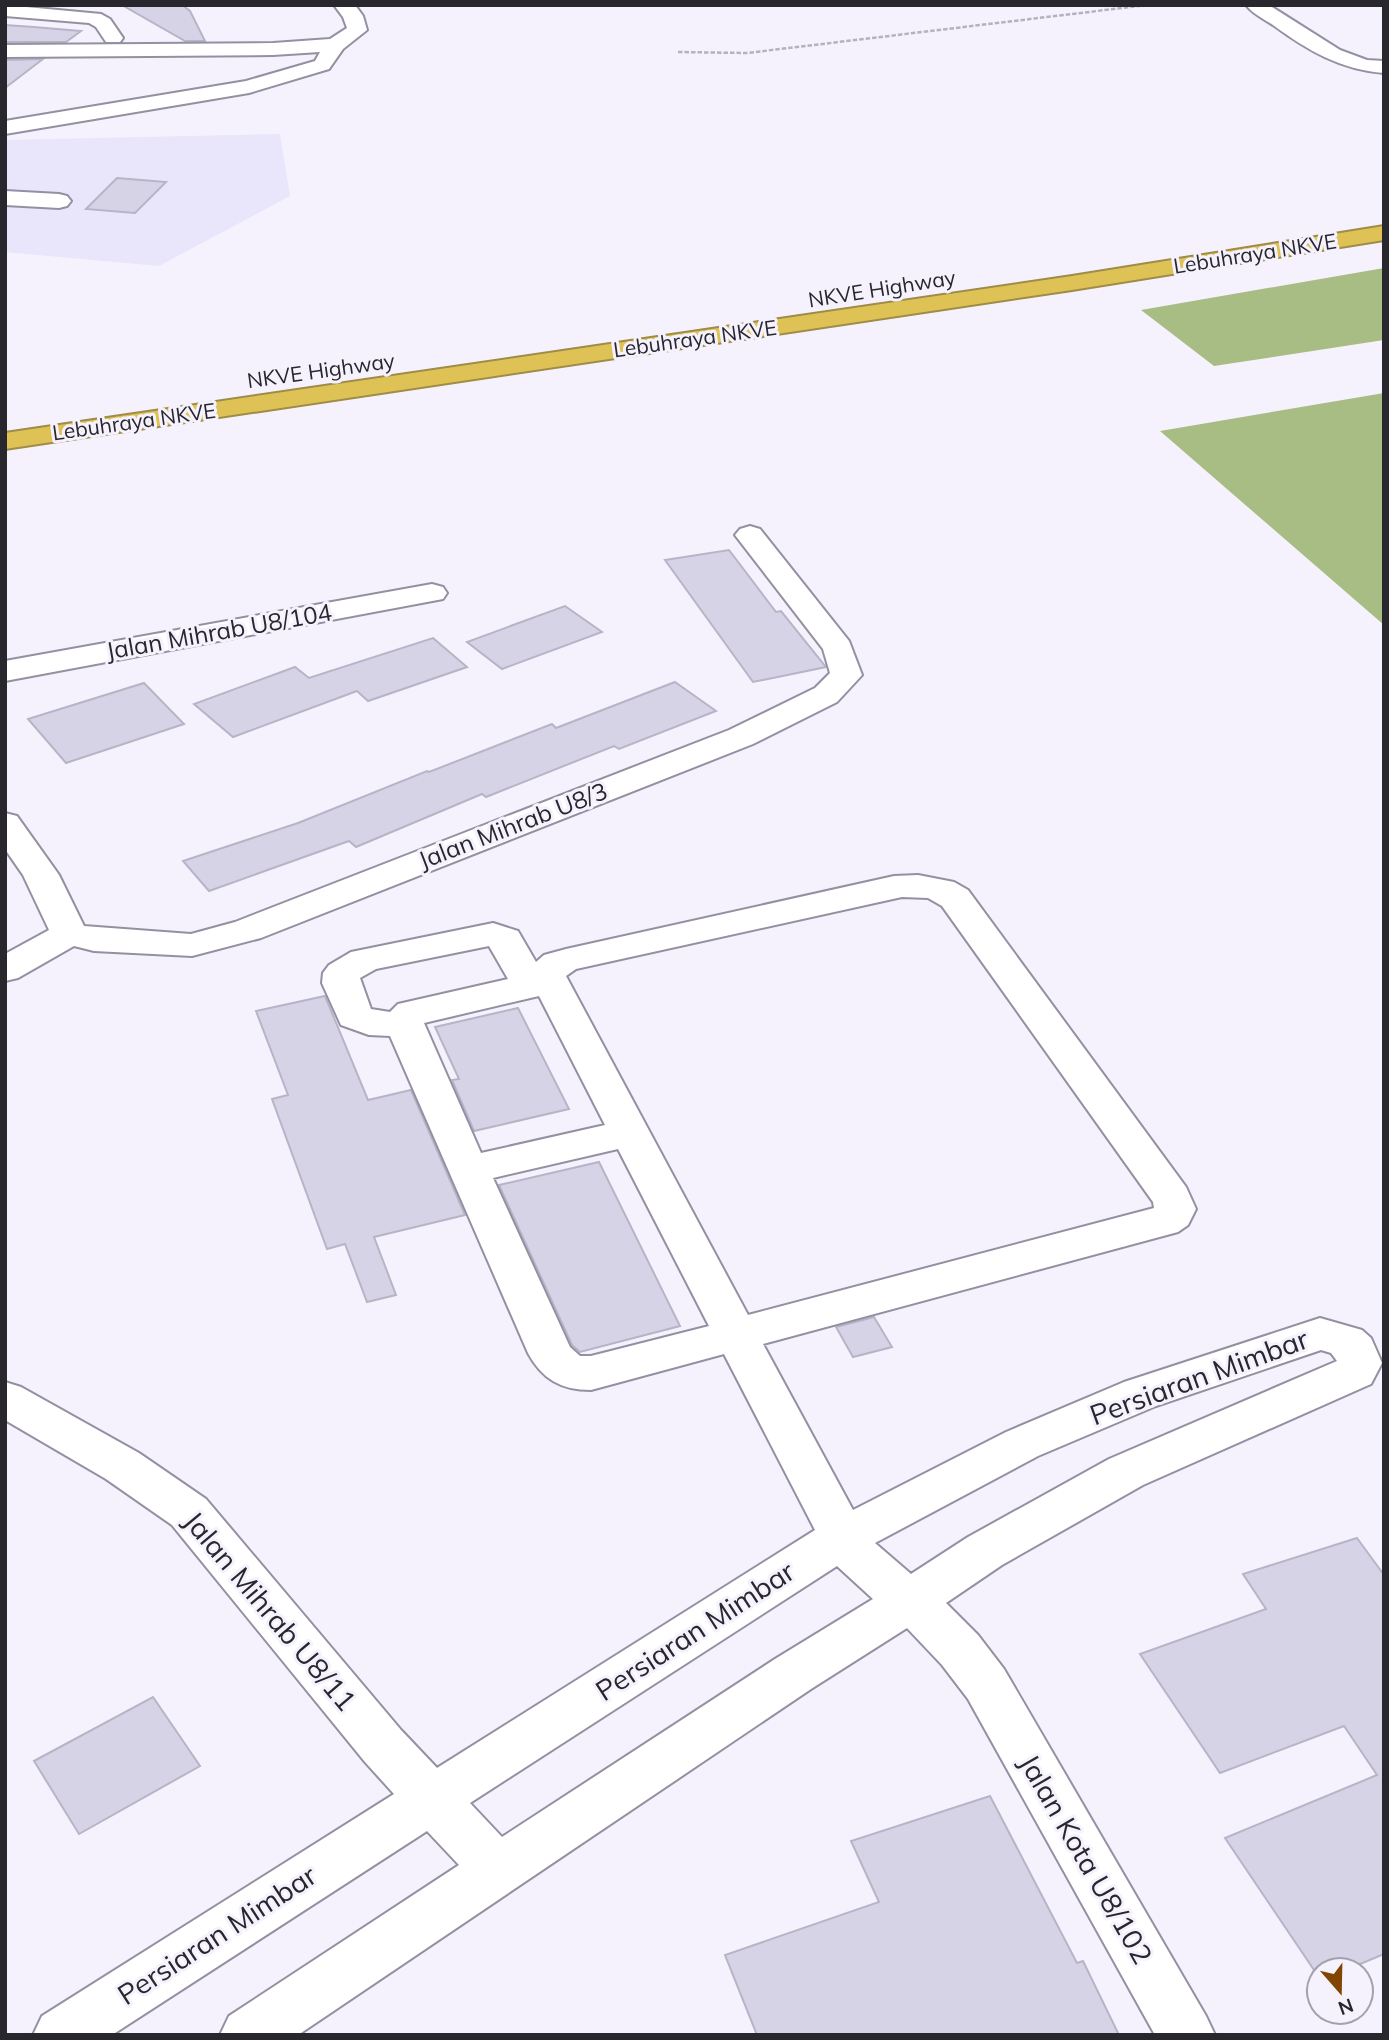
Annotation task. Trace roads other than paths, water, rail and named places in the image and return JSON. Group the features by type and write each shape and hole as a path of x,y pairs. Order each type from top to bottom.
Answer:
{"highway":[{"name":"NKVE Highway","path":"59,409 701,317 1384,211"},
{"name":"Lebuhraya NKVE","path":"5,441 1031,289 1384,233"}],"street":[{"path":"5,128 249,88 322,65 335,45 357,30 353,16 344,5"},
{"path":"1256,5 1337,55 1359,64 1384,66"},
{"path":"5,10 94,19 103,23 113,38"},
{"path":"5,51 273,49 335,45"},
{"path":"5,198 59,201"},
{"name":"Jalan Mihrab U8/3","path":"69,934 94,940 192,945 248,930 741,737 826,695 846,675 838,648 750,535"},
{"name":"Jalan Mihrab U8/104","path":"5,671 432,593"},
{"path":"5,823 41,875 69,934 5,970"},
{"path":"924,886 948,892 956,898 1176,1206 1172,1218 591,1373 577,1374 566,1370 557,1364 550,1353 404,1025 405,1018 412,1013 540,984 549,968 566,960 894,887 924,886"},
{"name":"Jalan Kota U8/102","path":"404,1025 369,1023 355,1016 341,984 342,973 364,960 493,934 505,939 540,984 629,1133 843,1536 861,1562 911,1601 949,1637 986,1684 1186,2035"},
{"path":"467,1170 629,1133"},
{"name":"Persiaran Mimbar","path":"62,2035 843,1536 1023,1444 1140,1394 1320,1334 1344,1339 1359,1355 1360,1363 1355,1372 1126,1472 985,1551 911,1601 793,1674 249,2035"},
{"name":"Jalan Mihrab U8/11","path":"5,1399 108,1456 189,1512 429,1799 497,1869"}]}
